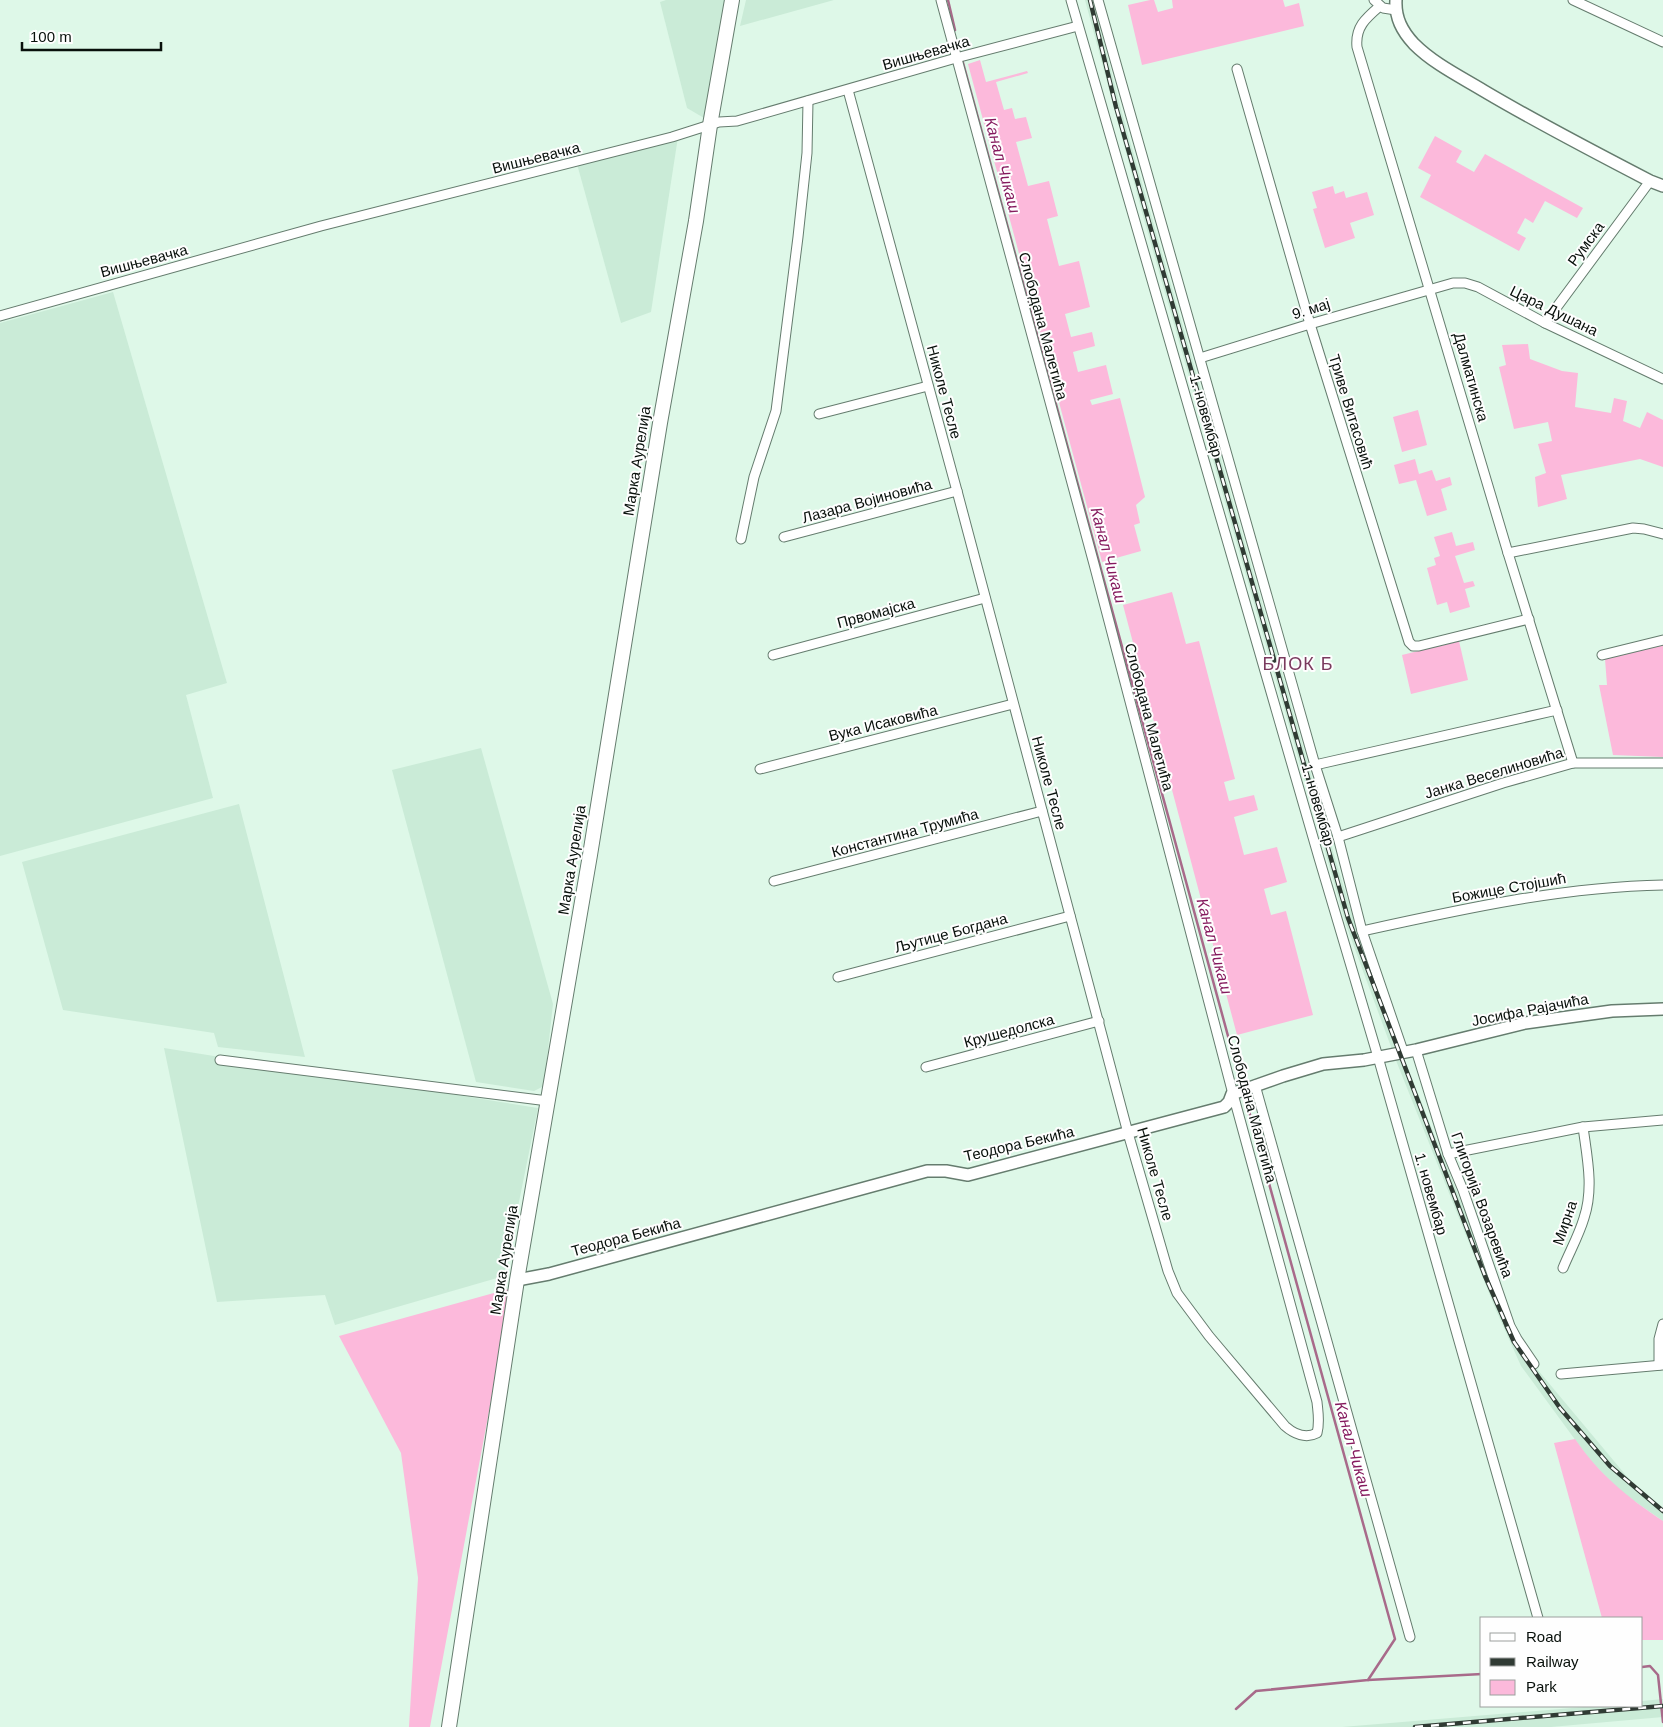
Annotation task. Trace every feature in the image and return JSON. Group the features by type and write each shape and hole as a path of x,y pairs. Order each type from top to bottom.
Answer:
{"main road":[{"name":"Марка Аурелија","path":"449,1727 517,1280 732,0"}],"street":[{"name":"Слободана Малетића","path":"941,0 1094,564 1317,1402 1319,1418 1317,1432 1313,1435 1307,1435"},
{"name":"1. новембар","path":"1071,0 1378,1057 1538,1617"},
{"name":"1. новембар","path":"1098,0 1315,765 1338,838 1362,931 1403,1051"},
{"path":"1573,0 1663,42"},
{"path":"1377,3 1387,9 1396,5 1397,18 1401,28 1427,56 1512,107 1650,181 1663,186"},
{"name":"Далматинска","path":"1377,3 1360,25 1356,36 1357,47 1508,553 1574,763"},
{"name":"Вишњевачка","path":"0,316 321,226 664,139 719,122 737,121 956,58 1078,26"},
{"name":"Триве Витасовић","path":"1237,68 1310,324 1409,642 1413,646 1422,646 1529,619"},
{"name":"Николе Тесле","path":"848,90 1128,1133 1168,1271 1177,1293 1209,1336 1285,1426 1291,1431 1307,1435"},
{"path":"741,539 754,478 776,412 807,153 808,101"},
{"name":"Румска","path":"1545,323 1650,181"},
{"name":"Цара Душана","path":"1430,289 1465,282 1478,287 1545,323 1663,379"},
{"name":"9. мај","path":"1200,358 1430,289"},
{"path":"819,414 928,386"},
{"name":"Лазара Војиновића","path":"784,537 957,491"},
{"path":"1508,553 1633,528 1663,534"},
{"name":"Првомајска","path":"773,655 985,598"},
{"path":"1602,654 1663,640"},
{"name":"Вука Исаковића","path":"760,769 1013,704"},
{"path":"1315,765 1557,710"},
{"name":"Јанка Веселиновића","path":"1338,838 1503,783 1574,763 1663,763"},
{"name":"Константина Трумића","path":"774,881 1042,811"},
{"name":"Божице Стојшић","path":"1362,931 1468,908 1551,894 1616,886 1663,885"},
{"name":"Љутице Богдана","path":"838,977 1070,916"},
{"name":"Јосифа Рајачића","path":"1403,1051 1416,1050 1525,1023 1561,1017 1612,1010 1663,1009"},
{"name":"Крушедолска","path":"926,1067 1099,1021"},
{"name":"Глигорија Возаревића","path":"1416,1050 1448,1154 1463,1190 1510,1326 1534,1364"},
{"name":"Теодора Бекића","path":"517,1280 548,1274 927,1171 946,1171 968,1175 1224,1106 1235,1093 1323,1064 1364,1060 1403,1051"},
{"path":"220,1060 548,1101"},
{"name":"Слободана Малетића","path":"1253,1086 1410,1637"},
{"path":"1448,1154 1583,1127 1663,1120"},
{"name":"Мирна","path":"1563,1268 1584,1218 1589,1195 1590,1174 1583,1127"},
{"path":"1561,1374 1661,1365 1659,1340 1663,1324"}],"shaded area":[{"path":"666,0 725,0 704,118 687,108 660,2"},
{"path":"746,0 834,0 740,26"},
{"path":"1085,0 1093,0 1122,113 1335,858 1364,953 1398,1043 1512,1331 1527,1357 1629,1479 1663,1509 1663,1521 1620,1491 1590,1460 1521,1366 1495,1308 1397,1063 1346,925 1143,216"},
{"path":"678,137 651,312 621,323 577,164"},
{"path":"113,292 227,683 186,695 213,798 0,856 0,323"},
{"path":"481,748 553,1004 544,1086 534,1091 476,1082 392,770"},
{"path":"239,804 305,1057 218,1047 214,1033 63,1010 22,862"},
{"path":"164,1048 538,1108 504,1276 335,1325 325,1295 217,1302"},
{"path":"1663,1699 1663,1717 1551,1727 1342,1727 1584,1707 1643,1707 1643,1701"}],"green space":[{"path":"1154,0 1158,12 1173,8 1172,0 1283,0 1285,7 1299,3 1304,26 1142,65 1128,5"},
{"path":"980,60 986,82 1027,71 1028,73 996,82 1004,110 1012,108 1015,119 1026,117 1032,138 1016,142 1028,186 1049,181 1058,216 1047,219 1059,266 1079,261 1090,307 1065,314 1071,337 1092,332 1095,346 1073,352 1078,372 1106,365 1113,394 1090,400 1092,405 1120,398 1145,497 1136,505 1140,523 1134,525 1141,551 1102,562 968,64"},
{"path":"1435,136 1462,151 1456,162 1474,172 1485,154 1583,208 1577,218 1545,201 1533,223 1525,218 1517,233 1526,238 1519,251 1420,197 1431,175 1418,168"},
{"path":"1333,186 1335,194 1344,191 1346,198 1367,192 1374,215 1350,223 1355,238 1325,248 1313,209 1317,208 1312,192"},
{"path":"1528,344 1530,359 1562,371 1578,373 1575,407 1611,413 1614,398 1627,401 1623,421 1640,428 1647,412 1663,420 1663,467 1640,459 1561,475 1567,499 1538,507 1535,477 1546,473 1538,444 1552,441 1548,422 1514,429 1499,367 1506,365 1502,345"},
{"path":"1418,410 1427,445 1402,452 1393,417"},
{"path":"1415,459 1419,474 1432,470 1436,481 1450,477 1452,485 1441,489 1447,510 1427,516 1416,480 1399,484 1394,465"},
{"path":"1452,532 1456,546 1473,542 1475,550 1455,556 1464,583 1473,581 1475,586 1465,589 1470,607 1450,613 1447,602 1437,605 1427,568 1436,565 1434,558 1440,556 1434,537"},
{"path":"1172,592 1186,644 1199,641 1235,779 1224,782 1229,801 1254,795 1258,810 1234,817 1244,855 1277,847 1287,882 1264,889 1271,915 1286,911 1313,1015 1237,1035 1123,605"},
{"path":"1459,641 1468,680 1411,694 1402,655"},
{"path":"1663,645 1663,757 1613,755 1599,685 1607,685 1605,659 1647,647"},
{"path":"512,1288 430,1727 409,1727 418,1578 401,1453 339,1336"},
{"path":"1575,1439 1604,1474 1663,1521 1663,1640 1643,1640 1643,1617 1602,1617 1554,1443"}],"waterway":[{"name":"Канал Чикаш","path":"948,0 955,30"},
{"name":"Канал Чикаш","path":"962,59 1234,1058"},
{"name":"Канал Чикаш","path":"1236,1709 1256,1691 1368,1680 1395,1639 1244,1093"},
{"path":"1643,1667 1650,1666 1658,1675 1663,1722"},
{"path":"1368,1680 1480,1674"}],"railway":[{"path":"1090,0 1116,107 1348,918 1485,1276 1514,1342 1560,1408 1610,1466 1663,1511"},
{"path":"1415,1727 1663,1706"}],"district":[{"name":"БЛОК Б","path":"1298,664"}]}
